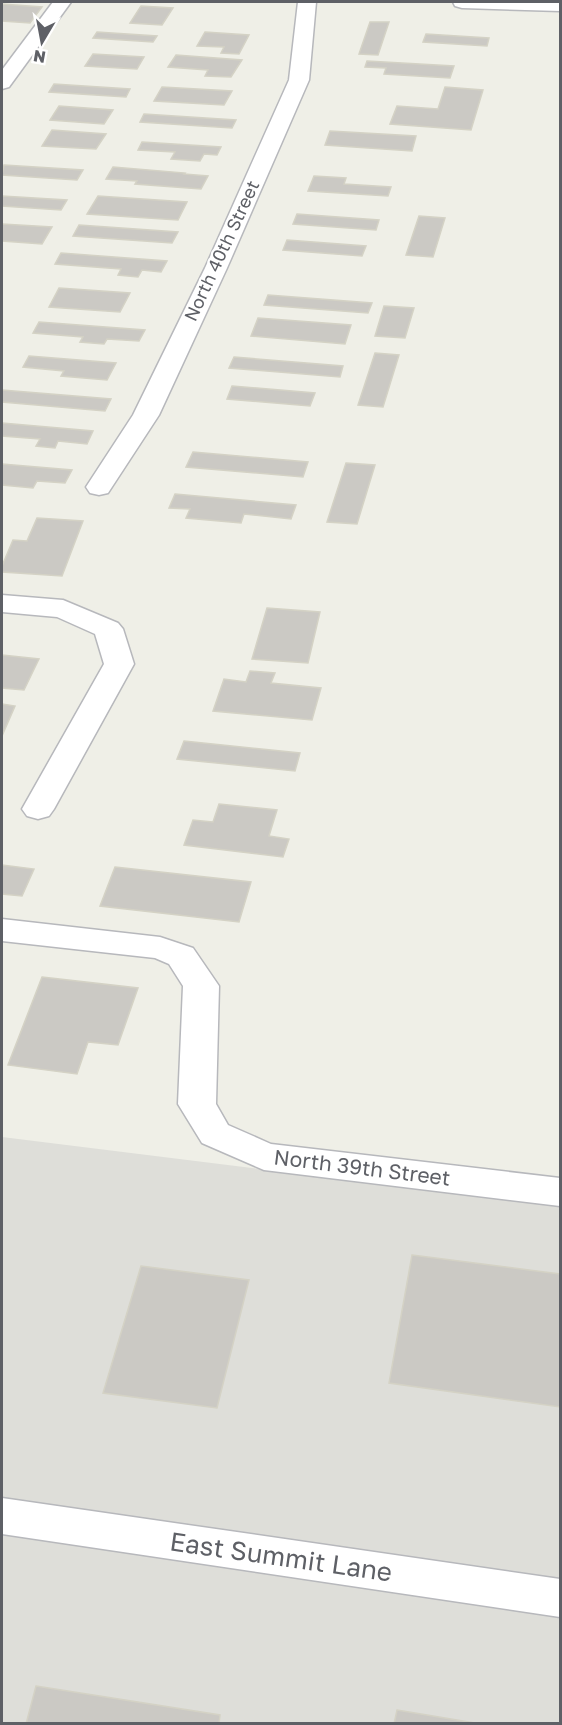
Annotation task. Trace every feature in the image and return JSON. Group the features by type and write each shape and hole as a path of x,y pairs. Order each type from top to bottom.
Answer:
{"street":[{"path":"2,83 62,2"},
{"name":"North 40th Street","path":"99,487 146,415 216,268 299,80 308,2"},
{"path":"462,2 561,6"},
{"path":"2,604 63,609 108,629 119,664 38,809"},
{"name":"North 39th Street","path":"2,930 160,948 181,956 201,986 197,1104 215,1134 264,1156 561,1192"},
{"name":"East Summit Lane","path":"2,1516 561,1598"}],"shaded area":[{"path":"2,1137 560,1206 560,1723 2,1724"}],"building":[{"path":"2,4 42,7 30,23 2,21"},
{"path":"141,6 173,8 162,25 130,23"},
{"path":"370,22 389,22 378,55 359,54"},
{"path":"97,32 157,36 153,42 93,38"},
{"path":"205,32 249,35 239,54 221,53 224,47 197,46"},
{"path":"426,34 489,38 487,46 423,42"},
{"path":"93,54 144,57 137,69 85,66"},
{"path":"176,55 242,60 231,77 205,76 208,70 168,67"},
{"path":"367,61 454,66 450,78 384,74 386,68 365,67"},
{"path":"54,84 130,89 126,97 49,92"},
{"path":"162,87 232,91 224,105 154,101"},
{"path":"445,87 483,90 471,130 390,124 397,106 438,109"},
{"path":"59,106 113,110 104,124 50,120"},
{"path":"144,114 236,120 232,128 140,122"},
{"path":"52,130 106,134 96,149 42,146"},
{"path":"330,131 416,136 412,151 325,145"},
{"path":"142,142 221,147 217,155 204,154 200,161 171,159 175,152 138,150"},
{"path":"4,165 83,170 77,180 2,175"},
{"path":"113,167 208,176 201,189 135,184 137,181 106,179"},
{"path":"314,176 346,178 344,184 391,187 388,196 308,191"},
{"path":"2,196 67,200 61,210 2,206"},
{"path":"98,196 187,202 178,220 87,214"},
{"path":"297,214 379,220 376,230 293,224"},
{"path":"419,216 445,218 433,257 406,255"},
{"path":"2,224 52,227 42,244 2,241"},
{"path":"79,225 178,232 172,243 73,236"},
{"path":"287,240 366,246 362,256 283,250"},
{"path":"61,253 167,261 161,272 142,270 138,277 118,275 121,269 55,264"},
{"path":"59,288 130,293 120,312 49,307"},
{"path":"268,295 372,303 368,313 264,305"},
{"path":"384,306 414,308 405,338 375,336"},
{"path":"258,318 351,325 345,344 251,336"},
{"path":"39,322 145,330 139,341 107,339 104,344 80,342 83,337 33,333"},
{"path":"375,353 399,355 383,407 358,405"},
{"path":"29,356 116,363 107,380 61,376 64,371 23,367"},
{"path":"234,357 343,366 340,377 229,368"},
{"path":"232,386 315,393 310,406 227,399"},
{"path":"2,390 111,399 105,411 2,402"},
{"path":"2,423 93,431 87,444 58,441 55,448 36,446 40,439 2,436"},
{"path":"193,452 308,462 303,477 186,467"},
{"path":"346,463 375,465 357,524 327,522"},
{"path":"2,464 72,470 65,483 37,481 33,488 2,485"},
{"path":"175,494 296,505 291,519 244,514 241,523 186,518 190,509 169,508"},
{"path":"37,518 83,521 62,576 2,572 2,566 13,540 27,541"},
{"path":"267,608 320,612 308,663 252,659"},
{"path":"2,655 39,659 24,690 2,688"},
{"path":"250,671 275,673 271,683 321,688 312,720 213,711 224,679 246,682"},
{"path":"2,704 15,706 2,736"},
{"path":"184,741 300,753 295,771 177,759"},
{"path":"219,804 277,810 269,836 289,839 283,857 184,845 193,820 213,822"},
{"path":"2,865 34,869 22,896 2,894"},
{"path":"115,867 251,882 239,922 100,906"},
{"path":"42,977 138,988 118,1045 88,1042 77,1074 8,1065"},
{"path":"412,1255 560,1274 560,1407 389,1383"},
{"path":"141,1266 249,1280 217,1408 103,1393"},
{"path":"36,1686 220,1715 219,1724 26,1724"},
{"path":"397,1710 481,1724 394,1724"}]}
